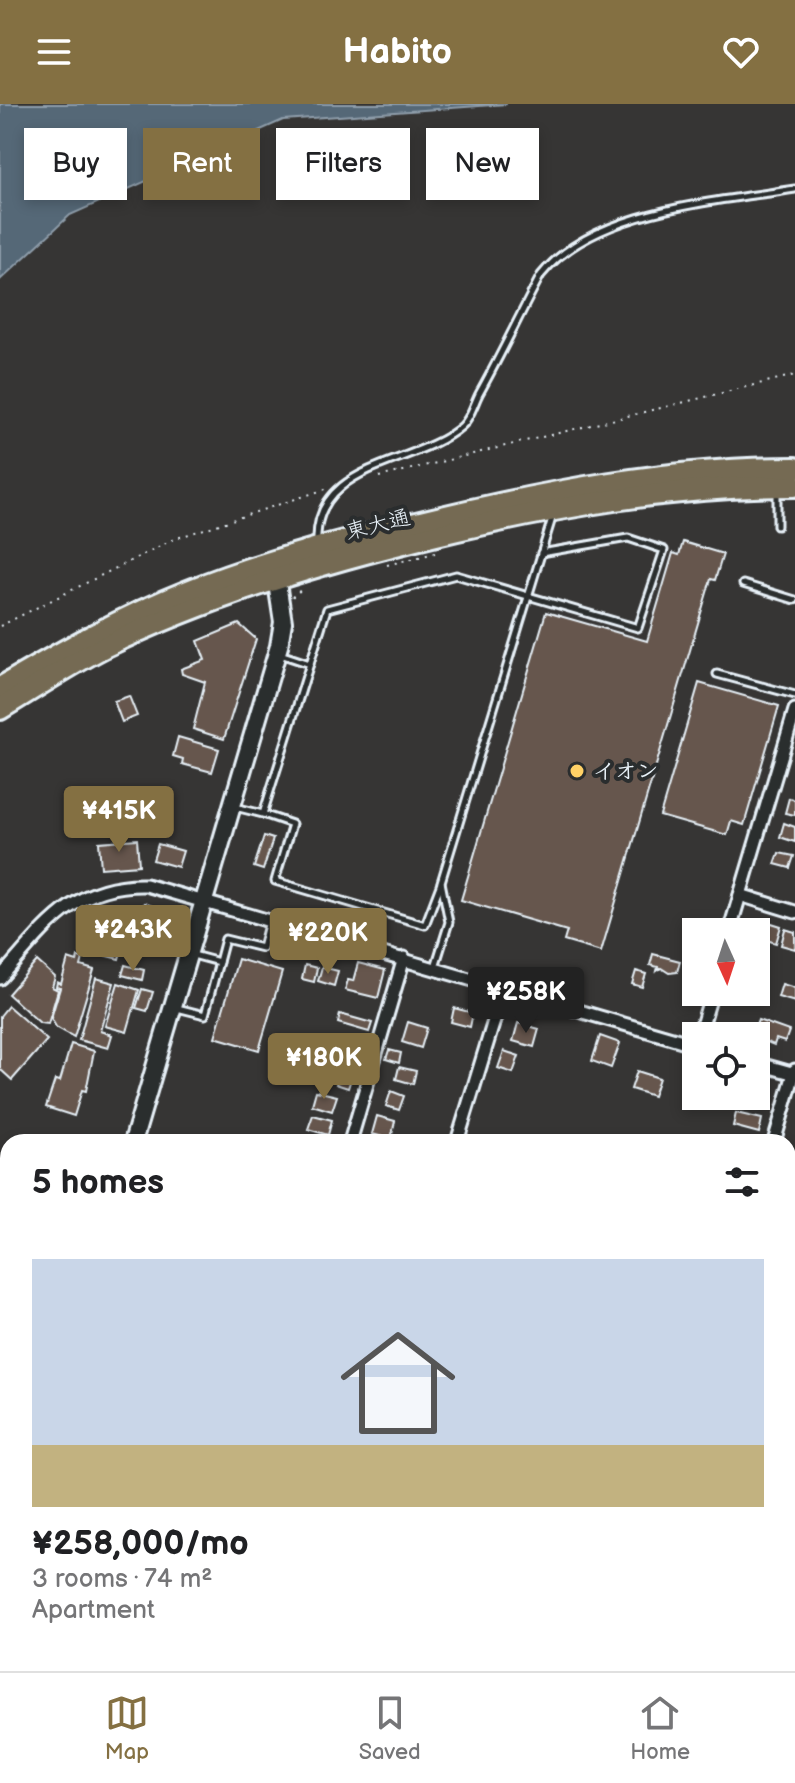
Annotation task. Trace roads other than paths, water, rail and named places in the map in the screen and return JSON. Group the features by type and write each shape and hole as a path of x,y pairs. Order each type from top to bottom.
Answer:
{"highway":[{"name":"東大通","path":"0,709 103,648 317,548 496,504 608,481 738,468 795,468"},
{"name":"東大通","path":"0,688 95,633 187,591 611,499 739,486 786,486"}],"street":[{"path":"135,1134 277,653 283,622 275,570"},
{"path":"733,918 795,710"},
{"path":"0,978 62,910 97,890 123,884 146,885 682,1041"},
{"path":"740,895 795,912"},
{"path":"352,1134 404,958"},
{"path":"459,1134 504,988"},
{"path":"770,1067 795,1073 776,1134"}],"lane":[{"path":"317,548 316,520 327,502 347,483 379,465 440,441 464,425 541,275 556,257 602,230 654,215 795,189"},
{"path":"777,526 786,486"},
{"path":"232,806 292,824 275,881 425,925 441,882 554,510"},
{"path":"263,814 327,609 456,575 638,628 664,550 628,538 541,553"},
{"path":"743,584 795,600"},
{"path":"277,653 310,664"},
{"path":"717,674 795,695"},
{"path":"435,967 449,922 441,882"},
{"path":"173,1006 205,1015 225,939 262,948 269,920"},
{"path":"188,954 219,962"}],"water":[{"path":"0,104 507,104 283,120 260,130 143,128 143,182 127,190 127,128 24,128 24,200 104,200 70,215 0,280"}],"place":[{"name":"イオン","path":"577,771"}]}
